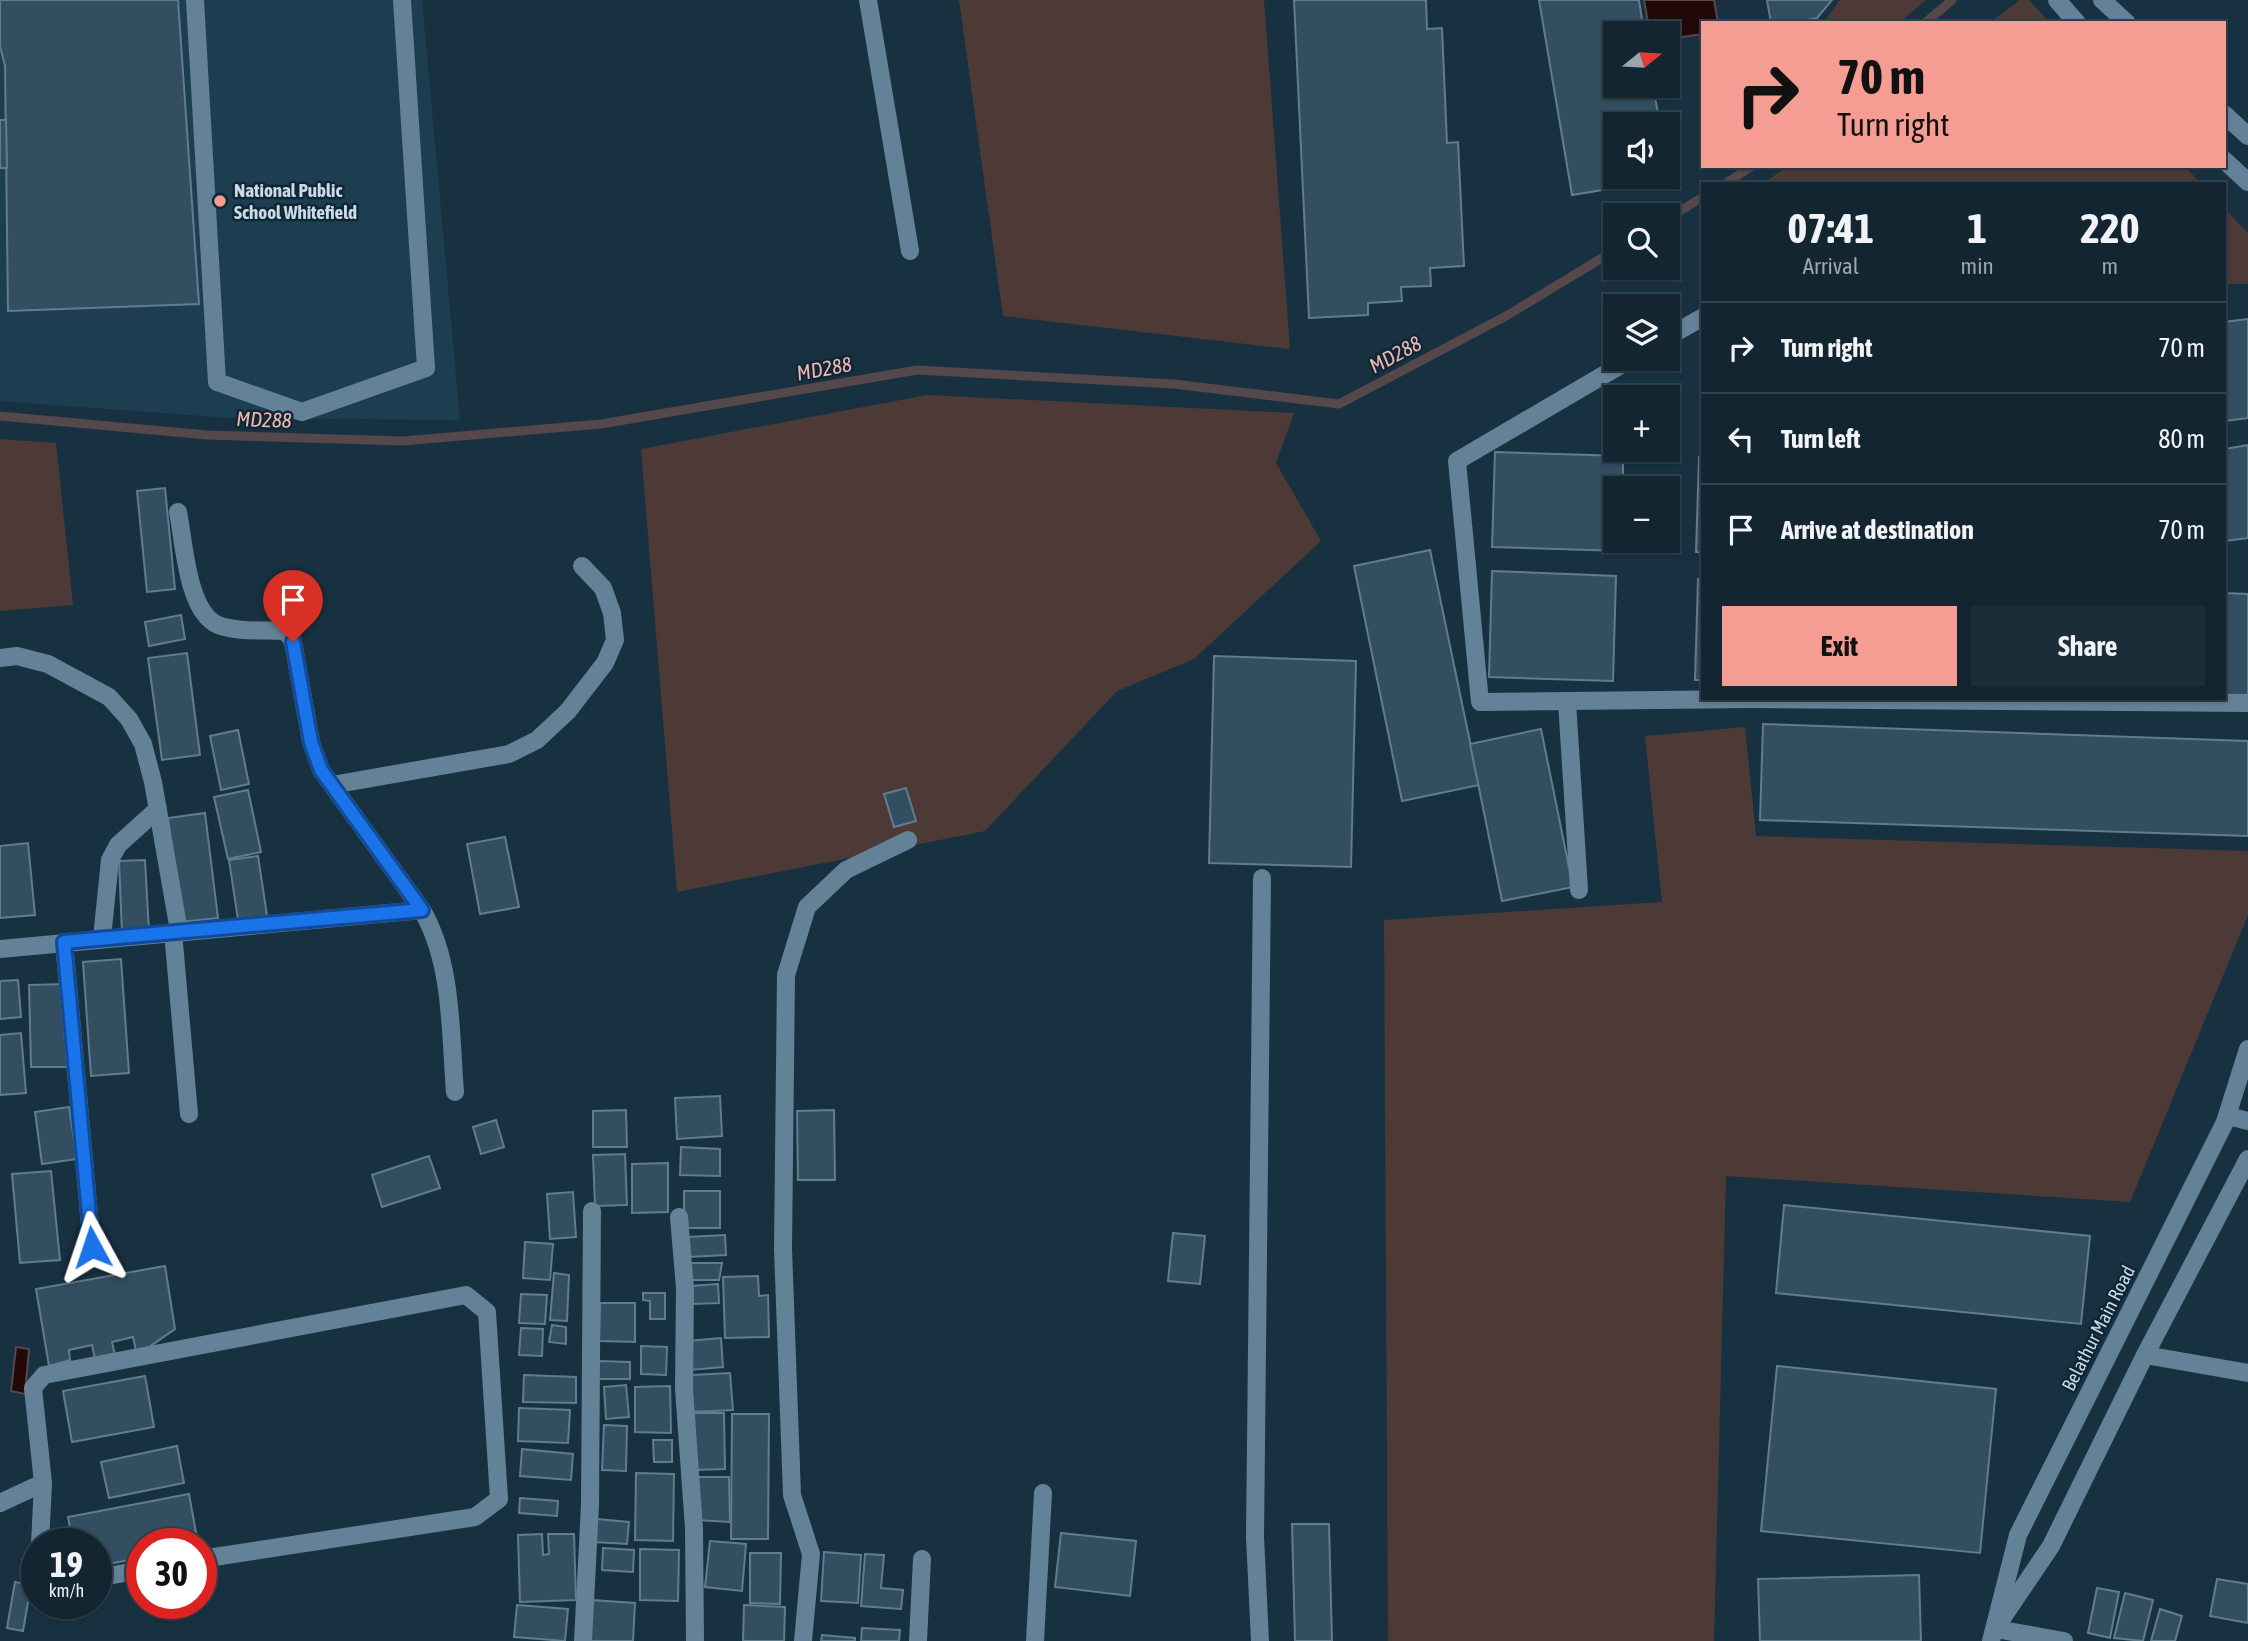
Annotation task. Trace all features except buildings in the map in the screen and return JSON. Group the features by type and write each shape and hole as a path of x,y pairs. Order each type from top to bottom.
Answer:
{"street":[{"path":"195,0 218,382 302,412 426,368 402,0"},
{"path":"869,0 910,251"},
{"path":"2057,0 2075,21"},
{"path":"2102,0 2125,21"},
{"path":"2226,116 2248,136"},
{"path":"2226,162 2248,182"},
{"path":"1680,330 1701,318"},
{"path":"1611,371 1457,461 1480,702 1738,700"},
{"path":"178,512 195,598 205,617 219,625 283,631 289,635 293,642 311,742 321,770 422,910 434,931 446,976 455,1092"},
{"path":"332,785 509,754 537,740 568,711 605,663 615,640 612,614 603,588 582,566"},
{"path":"0,658 17,656 48,664 109,697 129,719 143,744 158,809 176,932 189,1114"},
{"path":"1930,700 2248,703"},
{"path":"1567,702 1579,890"},
{"path":"102,938 110,860 118,845 158,809"},
{"path":"803,1641 811,1554 792,1495 783,1249 786,975 807,907 846,870 908,839"},
{"path":"1260,1641 1255,1537 1262,878"},
{"path":"0,948 422,910"},
{"path":"64,942 92,1247"},
{"name":"Belathur Main Road","path":"1993,1635 2018,1535 2228,1115 2248,1049"},
{"path":"2228,1115 2248,1121"},
{"path":"2064,1641 1993,1635 2051,1546 2144,1355 2248,1159"},
{"path":"583,1641 590,1505 592,1211"},
{"path":"679,1217 685,1288 684,1389 693,1515 695,1641"},
{"path":"41,1528 43,1483 33,1388 44,1375 466,1295 487,1312 499,1500 475,1517 217,1557"},
{"path":"2144,1355 2248,1373"},
{"path":"0,1503 43,1483"},
{"path":"1035,1641 1043,1493"},
{"path":"918,1641 922,1559"}],"shaded area":[{"name":"National Public School Whitefield","path":"0,0 422,0 460,420 230,418 0,401"},
{"path":"959,0 1264,0 1290,349 1003,316"},
{"path":"1644,0 1714,0 1718,21 1701,21 1701,34 1680,37 1680,21 1648,21"},
{"path":"1840,0 1926,0 1901,21 1824,21"},
{"path":"2020,0 2029,0 2048,21 1992,21"},
{"path":"1784,168 2187,168 2199,182 1766,182"},
{"path":"2226,210 2248,233 2248,284 2226,284"},
{"path":"927,395 1294,413 1276,463 1321,541 1194,659 1117,691 985,831 677,892 641,449"},
{"path":"0,439 56,443 73,605 0,611"},
{"path":"1745,727 1756,836 2248,851 2248,915 2130,1202 1726,1176 1714,1641 1388,1641 1384,920 1662,902 1645,736"},
{"path":"16,1347 29,1349 25,1394 11,1391"}],"waterway":[{"name":"MD288","path":"1927,21 1952,0"},
{"name":"MD288","path":"1728,182 1749,168"},
{"name":"MD288","path":"1680,211 1701,198"},
{"name":"MD288","path":"0,416 207,435 403,441 601,424 917,370 1174,384 1339,404 1508,315 1603,257"}],"place":[{"name":"National Public School Whitefield","path":"220,201"}],"route":[{"path":"92,1247 64,942 422,910 321,770 311,742 293,642"}]}
